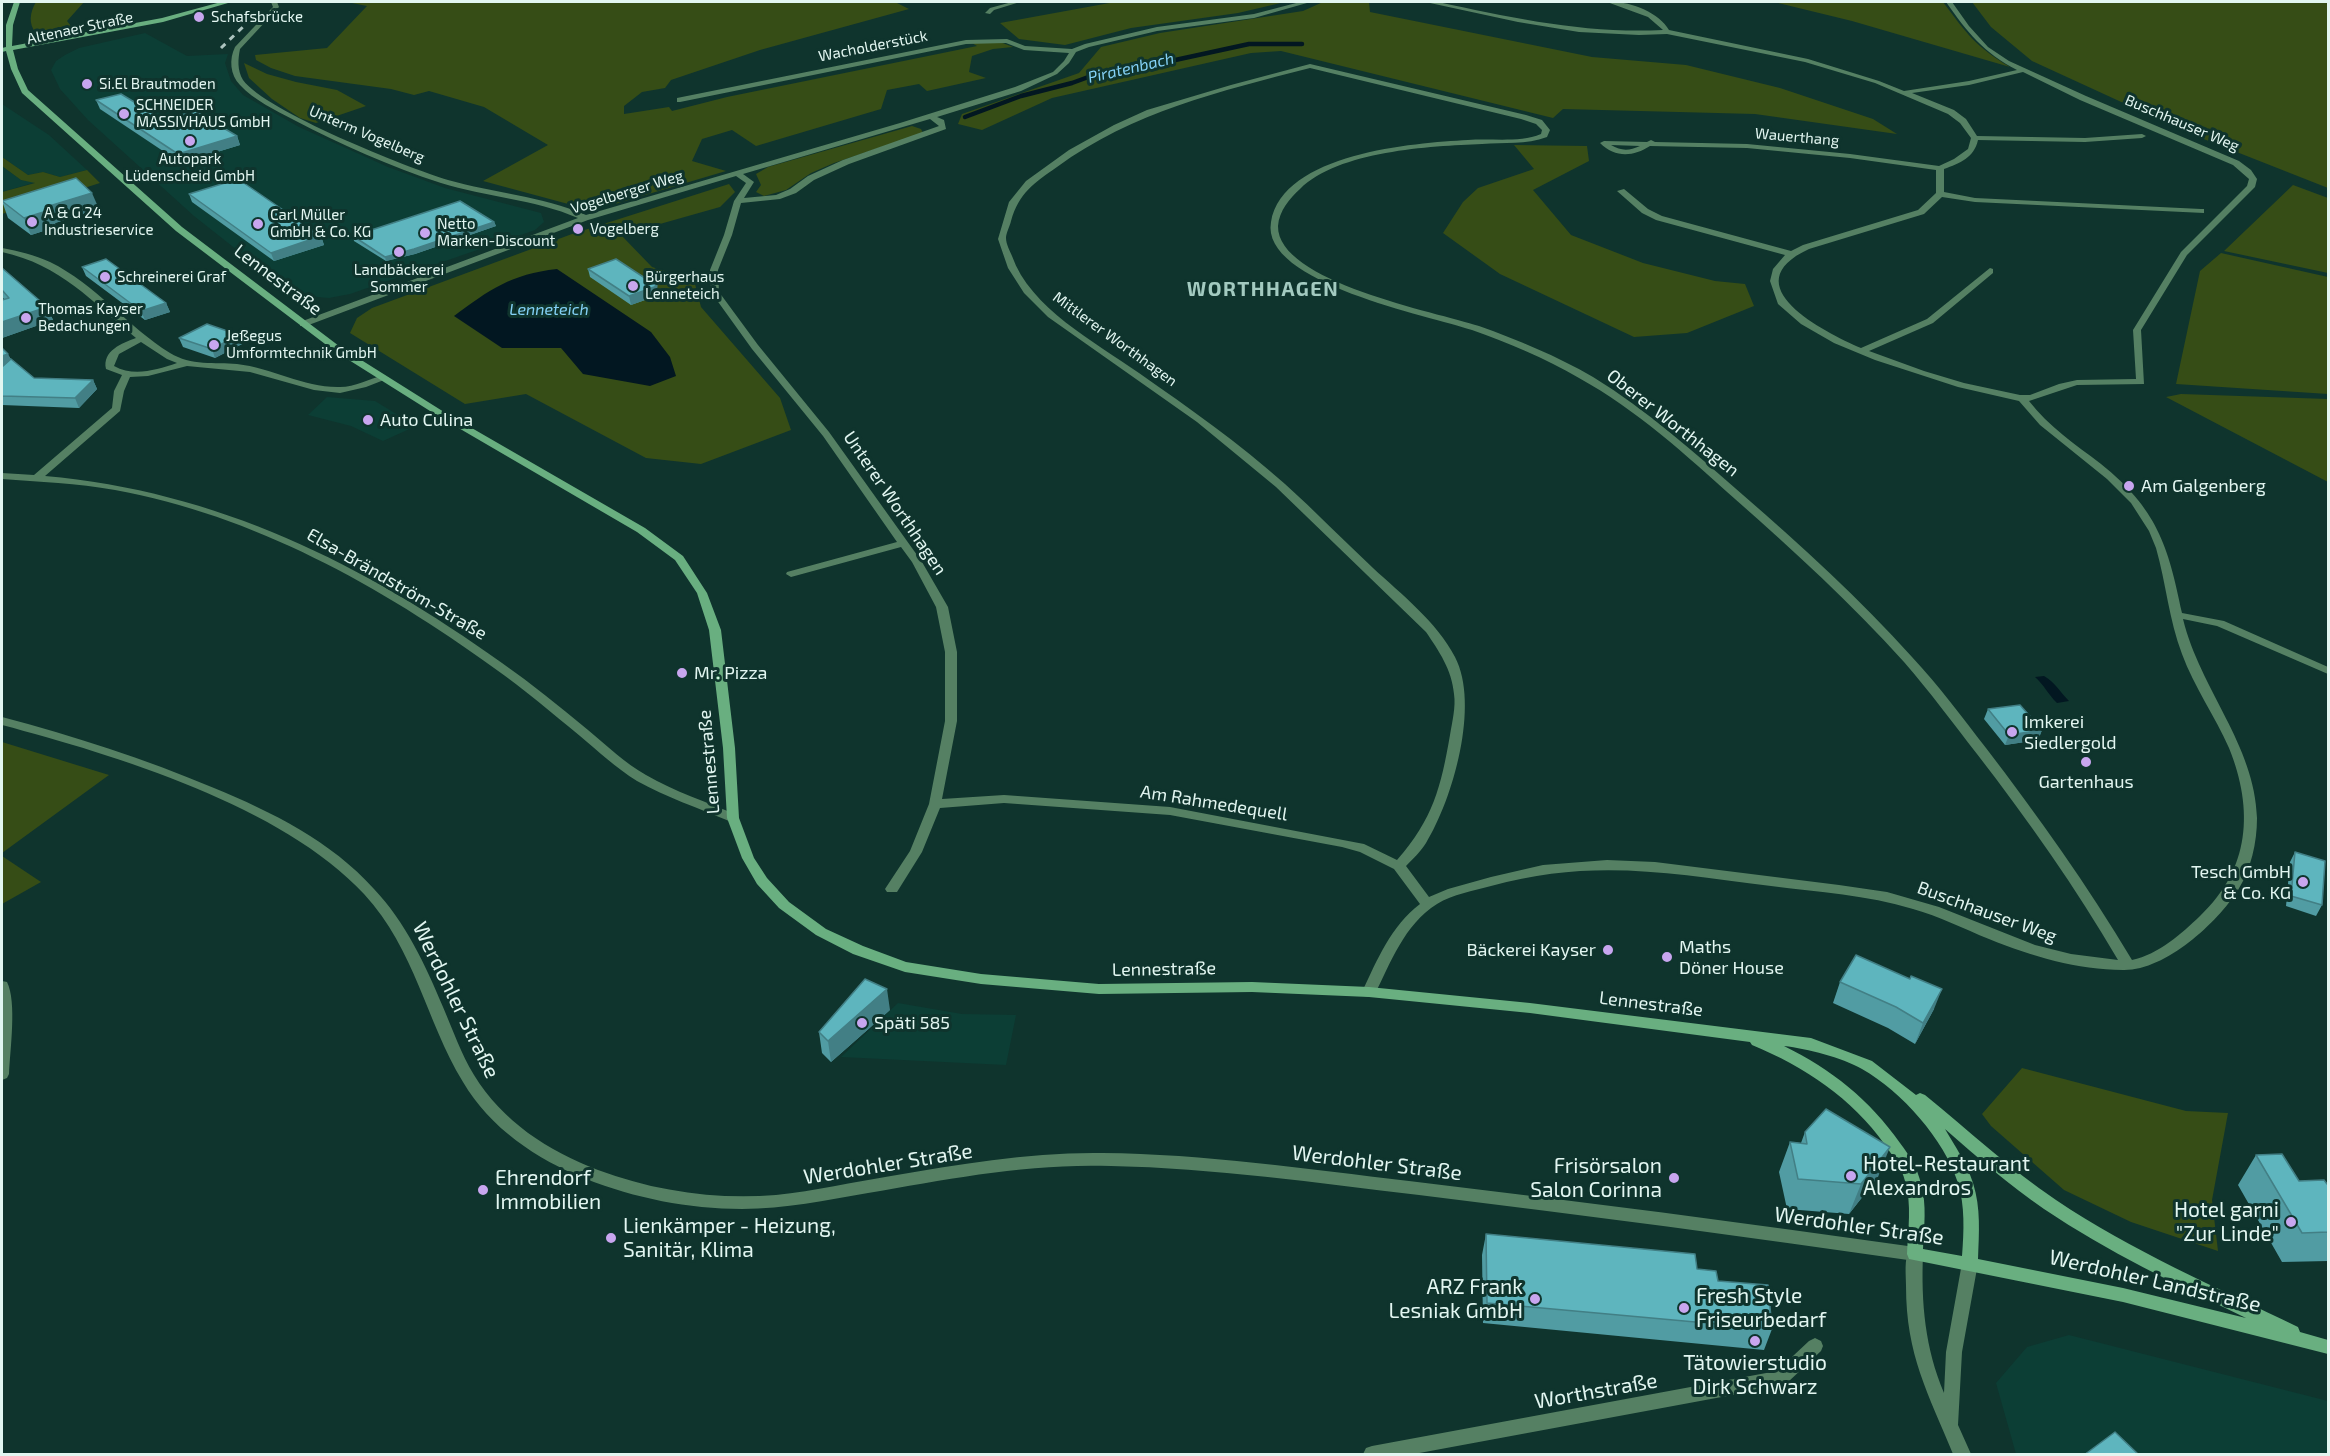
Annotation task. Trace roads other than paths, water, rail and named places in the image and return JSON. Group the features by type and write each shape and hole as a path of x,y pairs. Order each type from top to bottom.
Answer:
{"main road":[{"path":"5,53 9,26 17,2"},
{"name":"Altenaer Straße","path":"5,53 145,28 163,20 226,2"},
{"path":"2,30 9,26"},
{"name":"Lennestraße","path":"5,53 26,91 40,105 72,131 179,229 303,324 441,414 641,530 679,558 702,593 715,630 729,747 733,818 748,858 762,881 784,905 821,932 858,950 905,967 981,979 1099,989 1252,987 1370,992 1530,1008 1811,1044 1867,1065 1890,1081 1936,1127 1958,1165 1970,1204 1970,1263"},
{"name":"Lennestraße","path":"1732,1034 1758,1041 1810,1067 1842,1089 1874,1120 1904,1161 1914,1184 1915,1254"},
{"path":"1867,1065 1920,1100 2017,1180 2090,1230 2130,1254 2323,1346"},
{"name":"Werdohler Straße","path":"1915,1254 1970,1263"},
{"name":"Werdohler Landstraße","path":"1970,1263 2162,1304 2323,1346"}],"street":[{"name":"Unterm Vogelberg","path":"274,2 276,7 237,48 234,58 242,84 266,102 345,141 443,180 560,208 585,218"},
{"path":"988,13 992,9 1017,2"},
{"path":"1073,51 1086,45 1157,29 1254,16 1305,2"},
{"path":"1432,2 1528,22 1601,31 1647,34 1667,32 1806,60 1906,92 1952,112 1963,121 1975,138 1972,150 1957,161 1940,168 1940,194 1921,212 1791,254 1774,273 1773,290 1783,307 1822,334 1944,380 2023,399"},
{"path":"1610,2 1650,16 1664,25 1667,32"},
{"name":"Buschhauser Weg","path":"1370,992 1381,965 1403,930 1427,904 1444,895 1505,878 1558,867 1587,864 1649,867 1902,900 2022,947 2069,960 2128,965 2154,959 2172,949 2210,917 2241,876 2248,849 2251,808 2243,771 2236,751 2187,653 2162,545 2144,513 2114,482 2041,421 2023,399 2068,384 2141,382 2137,330 2184,254 2251,187 2253,179 2236,163 2083,99 1986,48 1949,2"},
{"name":"Wacholderstück","path":"680,100 966,42 1007,41 1024,48 1073,51"},
{"name":"Vogelberger Weg","path":"303,324 585,218 932,117 1038,81 1055,73 1067,62 1073,51"},
{"name":"Mittlerer Worthhagen","path":"1399,866 1420,842 1437,809 1448,780 1459,716 1460,693 1450,658 1430,630 1407,606 1280,485 1200,420 1051,315 1023,285 1012,268 1002,239 1011,204 1029,183 1072,152 1150,112 1233,86 1310,66 1539,122 1546,130 1544,135 1532,141"},
{"path":"1906,92 1969,83 2024,70"},
{"path":"738,201 777,197 793,191 811,178 846,162 943,127 941,122 932,117"},
{"name":"Buschhauser Weg","path":"1975,138 2082,140 2142,136"},
{"name":"Oberer Worthhagen","path":"1532,141 1484,141 1387,151 1347,159 1326,167 1310,174 1286,196 1277,212 1272,228 1278,247 1303,269 1344,287 1390,304 1471,327 1550,358 1619,398 1704,465 1813,562 1928,682 2015,794 2103,921 2128,965"},
{"name":"Wauerthang","path":"1651,142 1639,152 1628,153 1615,151 1604,143 1610,141 1651,142 1800,151 1940,168"},
{"name":"Unterer Worthhagen","path":"738,174 750,183 738,201 728,236 714,270 715,291 754,347 826,434 904,543 942,606 951,652 951,721 935,804 916,852 892,889"},
{"path":"1621,191 1645,211 1659,218 1791,254"},
{"path":"1940,194 1975,200 2201,211"},
{"path":"2,250 24,254 56,269 143,338 170,357 187,363 251,369 320,388 338,390 355,388 384,378"},
{"path":"1862,351 1930,321 1990,271"},
{"path":"143,338 118,350 109,362 109,367 114,371 127,374 147,373 187,363"},
{"path":"37,478 117,409 119,391 127,374"},
{"name":"Elsa-Brändström-Straße","path":"2,476 109,486 152,495 203,509 275,535 345,570 439,625 498,665 640,777 733,818"},
{"path":"791,574 904,543"},
{"path":"2177,615 2220,622 2328,671"},
{"name":"Werdohler Straße","path":"2,721 142,762 253,809 305,837 344,867 388,912 422,972 467,1077 492,1111 504,1123 540,1149 568,1164 609,1181 662,1195 722,1202 759,1203 1049,1162 1097,1159 1151,1161 1204,1164 1450,1192 1915,1254"},
{"name":"Am Rahmedequell","path":"935,804 1004,799 1170,811 1364,848 1399,866 1427,904"},
{"path":"2,986 5,1002 2,1074"},
{"path":"1915,1254 1913,1289 1918,1341 1926,1369 1962,1455"},
{"path":"1951,1426 1954,1352 1970,1263"},
{"name":"Worthstraße","path":"1372,1455 1781,1378 1815,1346"}],"water":[{"name":"Lenneteich","path":"557,269 651,332 670,357 676,376 650,386 583,374 561,348 502,348 454,316 478,298 513,279"},
{"path":"2044,676 2069,701 2057,703 2035,677"}],"waterway":[{"name":"Piratenbach","path":"965,117 1021,96 1072,83 1102,72 1143,67 1249,44 1302,44"}],"railway":[{"path":"221,48 246,24"}],"place":[{"name":"Schafsbrücke","path":"199,17"},
{"name":"Si.El Brautmoden","path":"87,84"},
{"name":"SCHNEIDER MASSIVHAUS GmbH","path":"124,114"},
{"name":"Autopark Lüdenscheid GmbH","path":"190,141"},
{"name":"A & G 24 Industrieservice","path":"32,222"},
{"name":"Carl Müller GmbH & Co. KG","path":"258,224"},
{"name":"Vogelberg","path":"578,229"},
{"name":"Netto Marken-Discount","path":"425,233"},
{"name":"Landbäckerei Sommer","path":"399,252"},
{"name":"Schreinerei Graf","path":"105,277"},
{"name":"Bürgerhaus Lenneteich","path":"633,286"},
{"name":"Thomas Kayser Bedachungen","path":"26,318"},
{"name":"Jeßegus Umformtechnik GmbH","path":"214,345"},
{"name":"Auto Culina","path":"368,420"},
{"name":"Am Galgenberg","path":"2129,486"},
{"name":"Mr. Pizza","path":"682,673"},
{"name":"Imkerei Siedlergold","path":"2012,732"},
{"name":"Gartenhaus","path":"2086,762"},
{"name":"Tesch GmbH & Co. KG","path":"2303,882"},
{"name":"Bäckerei Kayser","path":"1608,950"},
{"name":"Maths Döner House","path":"1667,957"},
{"name":"Späti 585","path":"862,1023"},
{"name":"Hotel-Restaurant Alexandros","path":"1851,1176"},
{"name":"Frisörsalon Salon Corinna","path":"1674,1178"},
{"name":"Ehrendorf Immobilien","path":"483,1190"},
{"name":"Hotel garni \"Zur Linde\"","path":"2291,1222"},
{"name":"Lienkämper - Heizung, Sanitär, Klima","path":"611,1238"},
{"name":"ARZ Frank Lesniak GmbH","path":"1535,1299"},
{"name":"Fresh Style Friseurbedarf","path":"1684,1308"},
{"name":"Tätowierstudio Dirk Schwarz","path":"1755,1341"}],"district":[{"name":"WORTHHAGEN","path":"1263,289"}]}
